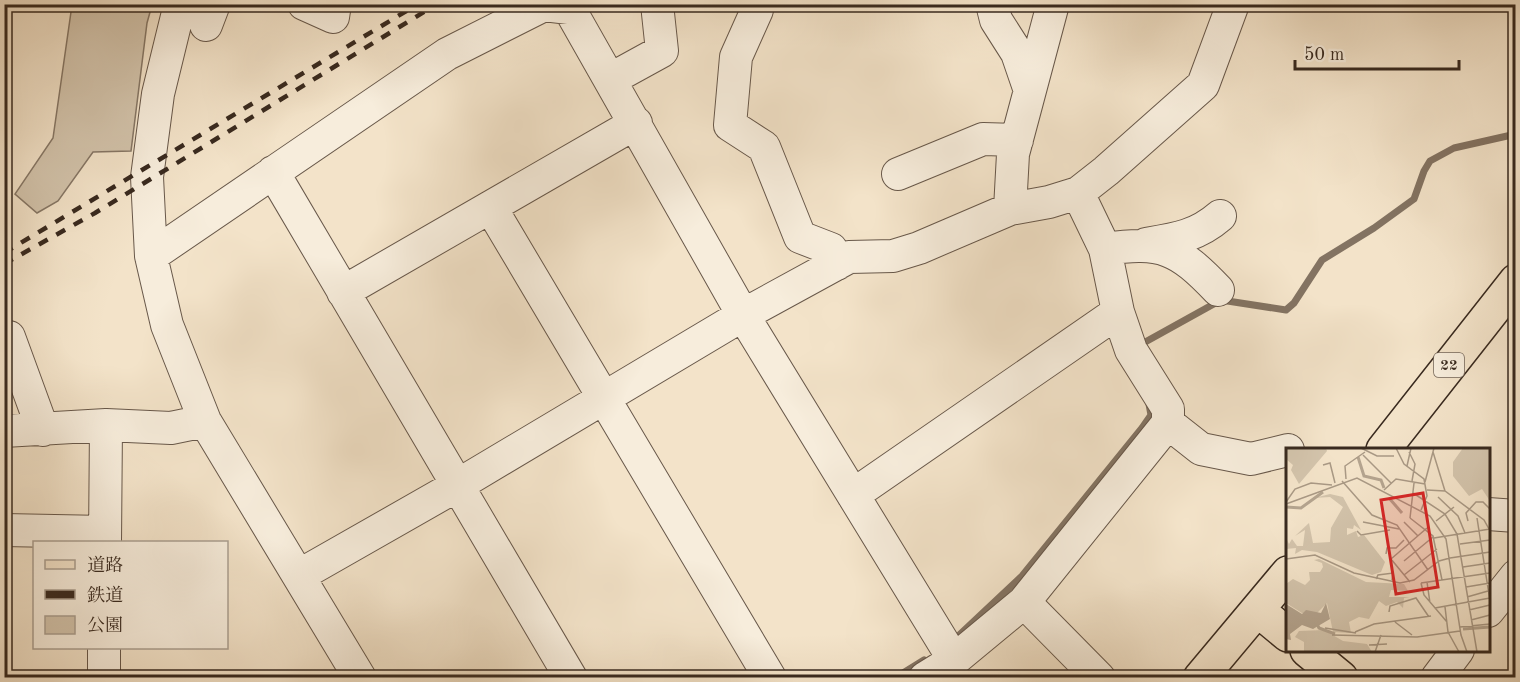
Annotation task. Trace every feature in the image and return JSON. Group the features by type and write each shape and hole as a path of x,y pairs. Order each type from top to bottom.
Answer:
{"main road":[{"name":"22","path":"1385,448 1515,281"},
{"path":"1200,678 1259,610 1286,574"},
{"path":"1259,610 1286,634"},
{"path":"1308,652 1341,678"}],"street":[{"path":"180,4 158,94 147,177 151,256 167,325 205,420 360,678"},
{"path":"304,4 333,17 335,4"},
{"path":"611,79 662,51 657,4"},
{"path":"756,4 757,10 735,57 730,125 764,147 800,237 831,249 837,264"},
{"path":"992,4 996,20 1017,52 1029,88"},
{"path":"1010,210 1017,140 1053,4"},
{"path":"300,575 458,485 743,315 849,257 893,256 919,248 1010,210 1078,193 1203,85 1233,4"},
{"path":"151,256 447,54 544,5 569,8 743,315 954,660"},
{"path":"343,292 636,123"},
{"path":"898,174 983,139 1017,140"},
{"path":"273,172 571,678"},
{"path":"925,678 954,660 1024,602 1168,423 1168,409 1131,350 1118,312 1105,249 1078,193"},
{"path":"491,208 770,678"},
{"path":"1105,249 1185,238 1204,230 1220,216"},
{"path":"1142,244 1168,250 1195,266 1218,290"},
{"path":"854,495 1118,312"},
{"path":"9,337 43,430"},
{"path":"4,431 106,425 171,428 205,420"},
{"path":"1168,423 1201,449 1251,459 1286,450"},
{"path":"4,530 105,537 106,425"},
{"path":"1490,514 1515,516"},
{"path":"1490,608 1515,576"},
{"path":"1024,602 1099,678"},
{"path":"104,649 104,678"},
{"path":"1437,678 1457,652"}],"green space":[{"path":"72,5 152,5 147,23 131,151 93,152 58,201 37,213 15,194 53,138"}],"waterway":[{"path":"1138,346 1221,300 1286,310 1294,303 1322,260 1374,228 1414,199 1430,161 1454,148 1516,134"},
{"path":"956,638 1022,576 1142,428 1151,415 1149,404"},
{"path":"895,678 924,660"}],"railway":[{"path":"4,253 418,4"},
{"path":"4,264 95,213 437,4"}]}
